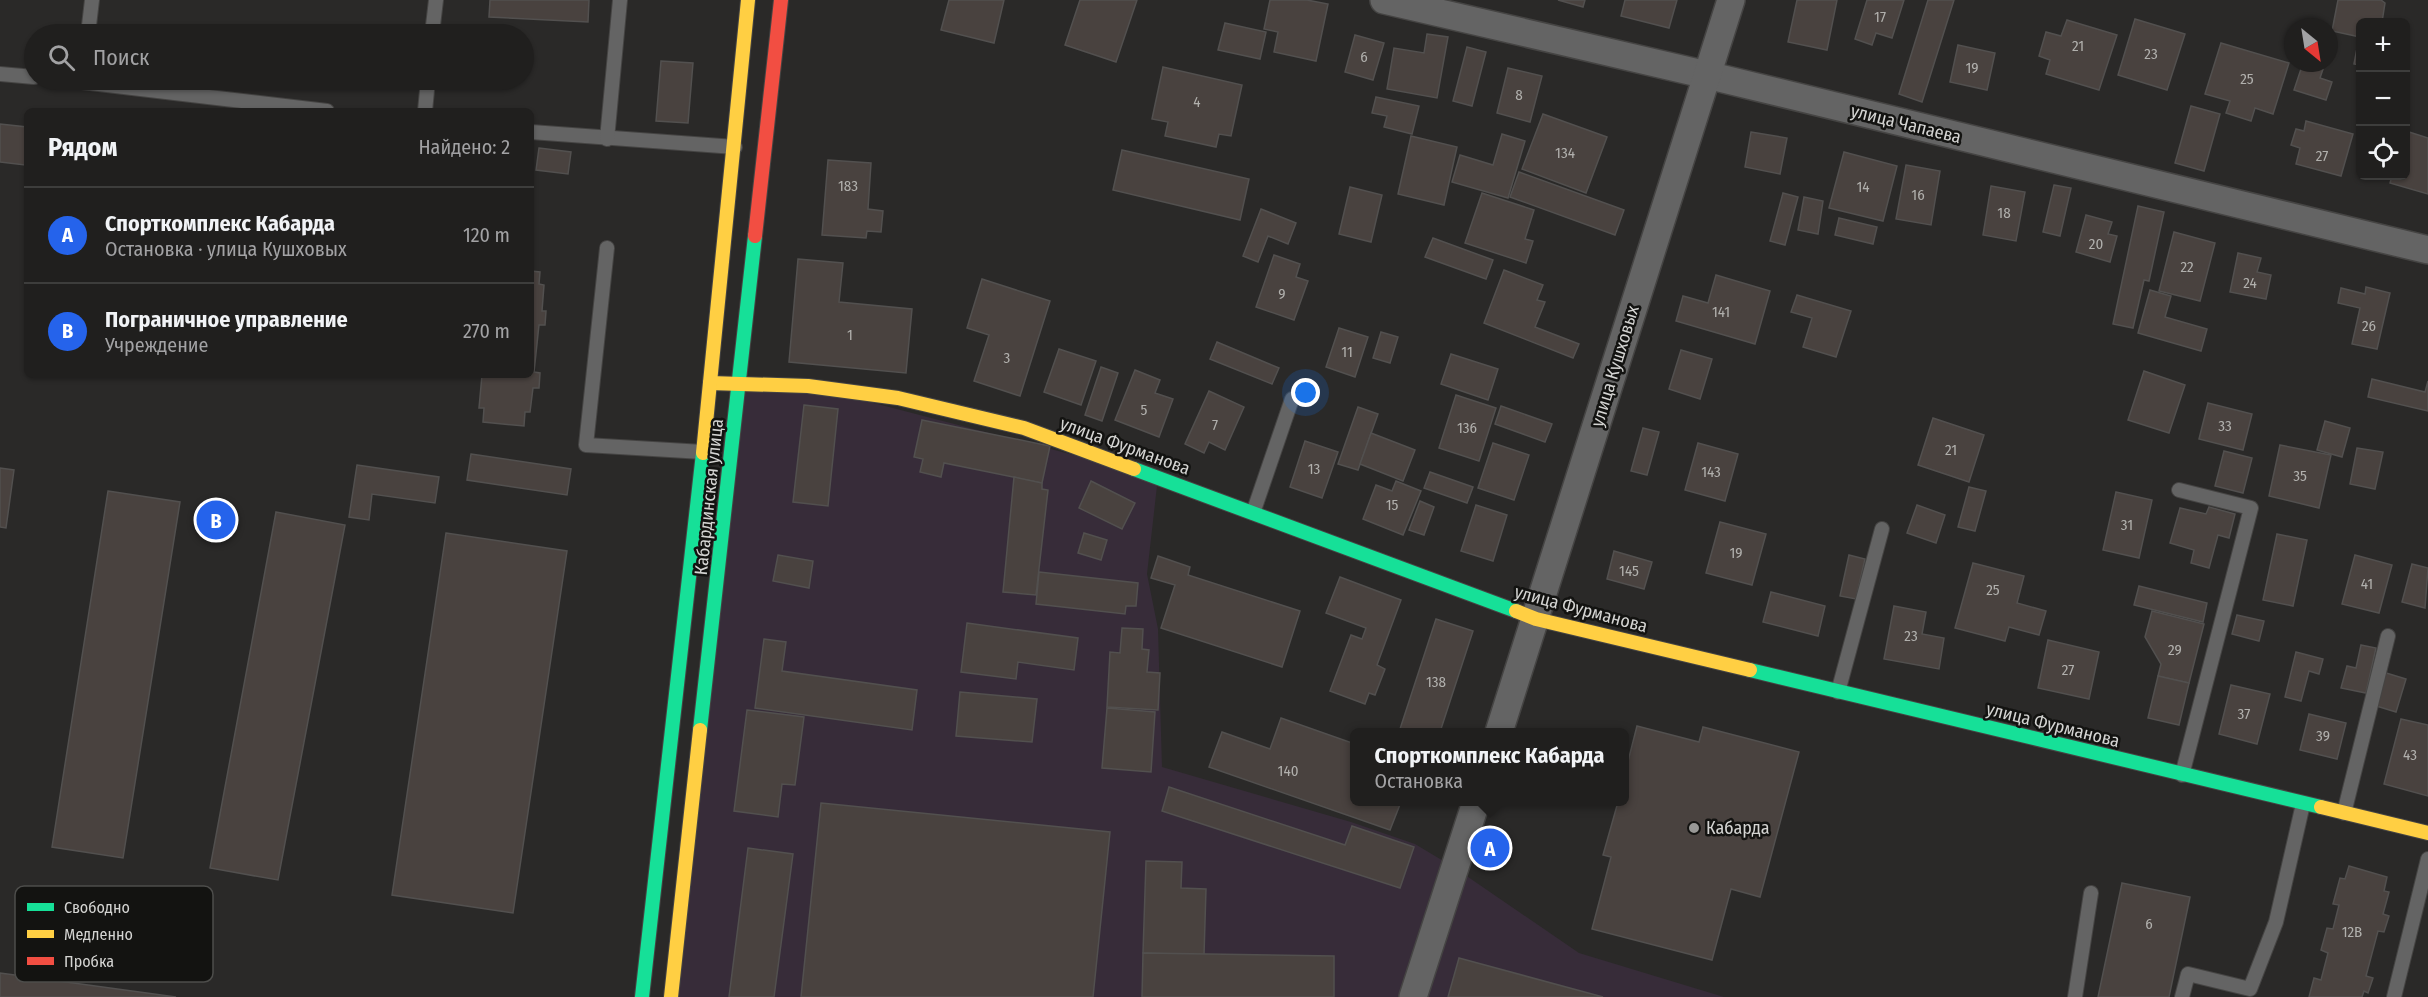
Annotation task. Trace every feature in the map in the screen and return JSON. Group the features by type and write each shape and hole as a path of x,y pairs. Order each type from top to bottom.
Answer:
{"main road":[{"name":"Кабардинская улица","path":"642,997 703,452 748,0"},
{"name":"Кабардинская улица","path":"671,997 781,0"},
{"name":"улица Фурманова","path":"710,383 808,386 898,398 1024,428 1536,619 2428,833"}],"street":[{"name":"улица Чапаева","path":"1384,0 1707,75 2428,250"},
{"name":"улица Кушховых","path":"1500,728 1731,0"},
{"path":"1413,997 1474,806"}],"lane":[{"path":"89,24 92,0"},
{"path":"433,24 436,0"},
{"path":"607,139 620,0"},
{"path":"0,74 24,76"},
{"path":"161,90 303,108"},
{"path":"424,108 427,90"},
{"path":"534,132 735,147"},
{"path":"607,248 586,445 703,452"},
{"path":"1253,513 1292,399"},
{"path":"2179,490 2251,508 2182,774"},
{"path":"1838,692 1882,530"},
{"path":"2344,813 2388,636"},
{"path":"2182,997 2188,974 2250,989 2276,922 2303,804"},
{"path":"2394,997 2428,859"},
{"path":"2075,997 2091,893"}],"shaded area":[{"path":"739,385 808,386 1158,477 1147,574 1158,629 1162,767 1351,822 1415,844 1455,868 1579,953 1724,997 671,997"}],"building":[{"path":"490,0 589,0 588,22 489,17"},
{"path":"949,0 1004,0 994,43 941,30"},
{"path":"1080,0 1137,0 1116,62 1065,45"},
{"path":"1270,0 1307,0 1328,4 1316,61 1274,52 1278,32 1264,29"},
{"path":"1558,0 1585,0 1583,7"},
{"path":"1625,0 1677,0 1669,28 1621,16"},
{"path":"1797,0 1837,0 1827,50 1788,42"},
{"path":"1867,0 1904,0 1892,38 1876,33 1872,45 1855,39"},
{"path":"1928,0 1954,0 1922,102 1899,94"},
{"path":"2338,0 2381,0 2385,3 2383,18 2356,18 2356,36 2338,32 2338,18 2335,18"},
{"path":"2135,19 2185,34 2167,90 2118,75"},
{"path":"2067,20 2117,35 2099,90 2046,74 2050,60 2039,56 2046,32 2061,36"},
{"path":"1225,23 1266,32 1260,59 1218,50"},
{"path":"1427,34 1448,37 1437,98 1387,89 1394,48 1424,53"},
{"path":"1355,35 1384,43 1373,80 1345,72"},
{"path":"2221,43 2284,62 2284,72 2286,72 2273,114 2255,108 2251,121 2226,113 2230,101 2205,94"},
{"path":"1958,45 1995,53 1987,90 1950,82"},
{"path":"1467,47 1486,52 1472,106 1453,101"},
{"path":"661,61 693,63 688,123 656,121"},
{"path":"1163,67 1242,85 1231,136 1219,134 1216,147 1165,136 1168,122 1152,119"},
{"path":"1508,68 1542,76 1530,122 1497,113"},
{"path":"2300,72 2322,72 2320,78 2332,82 2326,100 2294,90"},
{"path":"1376,97 1419,106 1412,134 1384,127 1387,116 1372,113"},
{"path":"2191,106 2220,114 2204,171 2175,163"},
{"path":"1543,114 1607,137 1586,193 1522,169"},
{"path":"2306,121 2353,134 2341,176 2296,164 2300,148 2291,145 2296,129 2304,131"},
{"path":"0,124 24,127 24,165 0,162"},
{"path":"1751,132 1787,138 1780,174 1745,167"},
{"path":"2410,132 2428,138 2428,194 2390,183 2391,180 2410,180"},
{"path":"1502,134 1525,141 1508,198 1452,182 1460,155 1493,165"},
{"path":"1411,136 1457,147 1444,205 1398,194"},
{"path":"539,148 571,152 568,174 536,170"},
{"path":"1122,150 1249,179 1240,220 1113,190"},
{"path":"1844,152 1897,166 1883,221 1829,208"},
{"path":"828,160 871,163 868,209 883,211 881,232 867,231 866,238 822,235"},
{"path":"1906,165 1940,171 1931,225 1896,219"},
{"path":"1519,172 1624,210 1615,235 1510,197"},
{"path":"2054,185 2071,188 2060,236 2043,232"},
{"path":"1991,186 2025,192 2016,241 1983,235"},
{"path":"1350,187 1382,195 1371,242 1339,234"},
{"path":"1482,193 1534,210 1525,239 1533,241 1526,263 1465,243"},
{"path":"1783,193 1798,197 1785,245 1770,241"},
{"path":"1804,197 1823,201 1818,234 1798,230"},
{"path":"2138,206 2164,212 2149,281 2144,280 2133,328 2113,324"},
{"path":"1261,209 1296,223 1288,244 1268,236 1258,262 1243,256"},
{"path":"2086,215 2112,222 2108,234 2117,236 2110,262 2076,252"},
{"path":"1839,218 1877,227 1873,244 1835,235"},
{"path":"2174,232 2215,243 2200,301 2159,291"},
{"path":"1433,238 1493,260 1486,279 1425,257"},
{"path":"2238,253 2261,258 2257,272 2271,275 2266,299 2230,292"},
{"path":"1274,255 1300,264 1296,277 1308,281 1294,320 1256,307"},
{"path":"798,259 843,263 839,302 912,309 906,373 789,362"},
{"path":"1504,270 1543,285 1537,300 1545,302 1535,327 1579,344 1573,358 1484,323"},
{"path":"534,271 540,272 539,284 544,285 542,311 546,311 545,325 539,325 534,372"},
{"path":"1716,275 1770,291 1755,344 1676,321 1683,296 1708,303"},
{"path":"982,279 1050,301 1020,396 974,381 989,335 967,328"},
{"path":"2366,287 2390,293 2377,349 2352,344 2360,308 2338,303 2341,288 2365,294"},
{"path":"2150,290 2171,296 2165,317 2207,329 2201,351 2138,333"},
{"path":"1797,295 1851,311 1836,357 1803,347 1812,318 1791,312"},
{"path":"1339,328 1368,337 1355,377 1326,367"},
{"path":"1381,332 1398,337 1390,363 1373,358"},
{"path":"1217,342 1279,368 1272,384 1210,359"},
{"path":"1059,349 1096,361 1081,405 1044,392"},
{"path":"1681,350 1712,359 1700,399 1669,389"},
{"path":"1451,354 1498,369 1488,400 1441,384"},
{"path":"1101,367 1118,373 1102,421 1085,415"},
{"path":"1135,370 1160,380 1155,393 1173,399 1159,437 1115,420"},
{"path":"2144,371 2185,385 2169,433 2128,420"},
{"path":"534,372 540,373 539,388 533,388 530,412 525,412 524,426 483,422 484,408 479,408 482,378 534,378"},
{"path":"2372,379 2425,392 2428,381 2428,411 2368,397"},
{"path":"1209,391 1244,407 1225,450 1209,442 1204,453 1185,444"},
{"path":"1456,395 1496,408 1479,461 1439,448"},
{"path":"2208,403 2252,414 2243,450 2199,439"},
{"path":"804,405 838,409 828,506 793,502"},
{"path":"1501,406 1552,424 1545,442 1495,424"},
{"path":"1358,407 1378,414 1358,470 1338,464"},
{"path":"1933,418 1984,435 1969,482 1918,465"},
{"path":"922,420 1050,446 1042,483 944,463 941,477 920,472 923,459 914,457"},
{"path":"2325,421 2350,428 2342,457 2317,450"},
{"path":"1643,428 1659,432 1647,475 1631,471"},
{"path":"1371,433 1415,450 1403,481 1360,464"},
{"path":"1305,441 1338,452 1322,498 1290,487"},
{"path":"1493,443 1529,455 1514,500 1478,488"},
{"path":"1698,443 1738,454 1725,501 1685,490"},
{"path":"2280,445 2331,455 2319,508 2269,496"},
{"path":"2357,448 2383,452 2375,489 2350,484"},
{"path":"2224,451 2252,458 2243,493 2215,486"},
{"path":"471,454 571,469 567,495 467,480"},
{"path":"357,465 439,477 435,503 372,494 369,520 349,517"},
{"path":"0,468 14,470 6,528 0,527"},
{"path":"1430,472 1473,487 1467,503 1424,488"},
{"path":"1014,477 1042,483 1042,489 1048,490 1036,595 1003,592"},
{"path":"1091,481 1135,503 1122,529 1079,508"},
{"path":"1396,481 1421,491 1403,535 1363,519 1376,485 1392,491"},
{"path":"1969,487 1986,491 1975,531 1958,527"},
{"path":"108,491 180,502 123,858 52,847"},
{"path":"2116,492 2152,500 2139,558 2103,550"},
{"path":"1420,501 1434,507 1424,535 1409,530"},
{"path":"1476,505 1507,515 1493,561 1461,551"},
{"path":"1917,505 1945,515 1936,543 1907,533"},
{"path":"2209,507 2235,514 2229,538 2218,535 2209,568 2191,563 2194,550 2170,543 2180,508 2206,514"},
{"path":"276,512 345,525 278,880 210,868"},
{"path":"1720,522 1766,534 1752,585 1706,573"},
{"path":"446,533 567,551 513,913 392,895"},
{"path":"1084,533 1107,540 1101,560 1078,553"},
{"path":"2277,534 2307,540 2293,606 2263,600"},
{"path":"1614,551 1652,562 1644,589 1607,579"},
{"path":"778,555 813,561 809,588 773,581"},
{"path":"1849,555 1865,559 1856,599 1840,596"},
{"path":"2355,555 2392,565 2379,613 2342,604"},
{"path":"1158,556 1190,567 1188,575 1300,611 1282,667 1161,628 1175,585 1151,578"},
{"path":"1973,563 2024,576 2017,603 2046,611 2039,635 2009,627 2005,641 1955,628"},
{"path":"2412,564 2428,568 2425,608 2402,602"},
{"path":"1039,572 1138,583 1136,606 1126,606 1125,614 1036,604"},
{"path":"1340,577 1401,600 1377,665 1385,669 1375,695 1369,693 1365,704 1330,691 1351,635 1362,639 1366,628 1326,613"},
{"path":"2139,586 2207,603 2203,622 2134,605"},
{"path":"1771,592 1825,606 1818,636 1763,622"},
{"path":"1894,606 1926,612 1922,634 1944,638 1939,669 1884,659"},
{"path":"2152,611 2204,624 2189,683 2158,676 2161,664 2145,637"},
{"path":"2237,615 2264,621 2259,641 2232,634"},
{"path":"1436,619 1473,631 1441,728 1400,728"},
{"path":"967,623 1078,638 1074,670 1018,662 1016,679 961,672"},
{"path":"1122,628 1143,629 1142,649 1149,650 1147,672 1160,673 1158,710 1107,707 1110,652 1120,653"},
{"path":"764,639 786,642 782,671 917,690 912,730 755,708"},
{"path":"2048,640 2099,652 2089,699 2038,688"},
{"path":"2361,645 2376,648 2366,693 2341,688 2347,666 2356,668"},
{"path":"2296,652 2323,659 2319,674 2309,671 2301,701 2285,697"},
{"path":"2383,672 2406,679 2396,712 2373,705"},
{"path":"2158,676 2189,683 2179,725 2148,718"},
{"path":"2231,685 2270,694 2257,744 2219,734"},
{"path":"960,692 1037,699 1032,742 956,736"},
{"path":"1107,708 1155,712 1151,772 1102,768"},
{"path":"747,710 804,717 795,785 782,784 778,817 734,811"},
{"path":"2309,714 2346,723 2337,759 2300,750"},
{"path":"1281,718 1350,742 1350,806 1399,806 1390,830 1209,767 1222,732 1270,749"},
{"path":"2401,719 2428,725 2428,796 2384,784"},
{"name":"Кабарда","path":"1637,726 1699,742 1703,727 1799,752 1760,897 1731,889 1712,960 1592,929 1611,857 1603,855 1617,806 1629,806 1629,757"},
{"path":"1169,787 1345,845 1352,826 1414,847 1400,888 1162,811"},
{"path":"821,803 1110,832 1093,997 801,997"},
{"path":"748,848 793,854 774,997 729,997"},
{"path":"1146,861 1182,862 1181,888 1206,889 1204,955 1143,953"},
{"path":"2349,866 2387,877 2384,891 2389,892 2383,914 2389,916 2384,932 2378,931 2366,976 2373,978 2368,993 2364,991 2362,997 2309,997 2314,978 2321,980 2328,953 2321,950 2327,928 2333,929 2339,905 2333,904 2340,878 2345,879"},
{"path":"2122,883 2190,897 2169,997 2098,997"},
{"path":"1143,953 1334,956 1334,997 1142,997"},
{"path":"1459,958 1603,997 1448,997"},
{"path":"0,973 15,975 15,982 66,982 176,997 0,997"}],"traffic: fast":[{"path":"700,730 755,236"},
{"path":"642,997 703,453"},
{"path":"1134,469 1516,611"},
{"path":"1750,670 2321,807"}],"traffic: slow":[{"path":"703,453 748,0"},
{"path":"710,383 808,386 898,398 1024,428 1134,469"},
{"path":"1516,611 1536,619 1750,670"},
{"path":"671,997 700,730"},
{"path":"2321,807 2428,833"}],"traffic: jam":[{"path":"755,236 781,0"}],"place":[{"name":"Пограничное управление","path":"216,520"},
{"name":"Кабарда","path":"1694,828"},
{"name":"Спорткомплекс Кабарда","path":"1490,848"}]}
